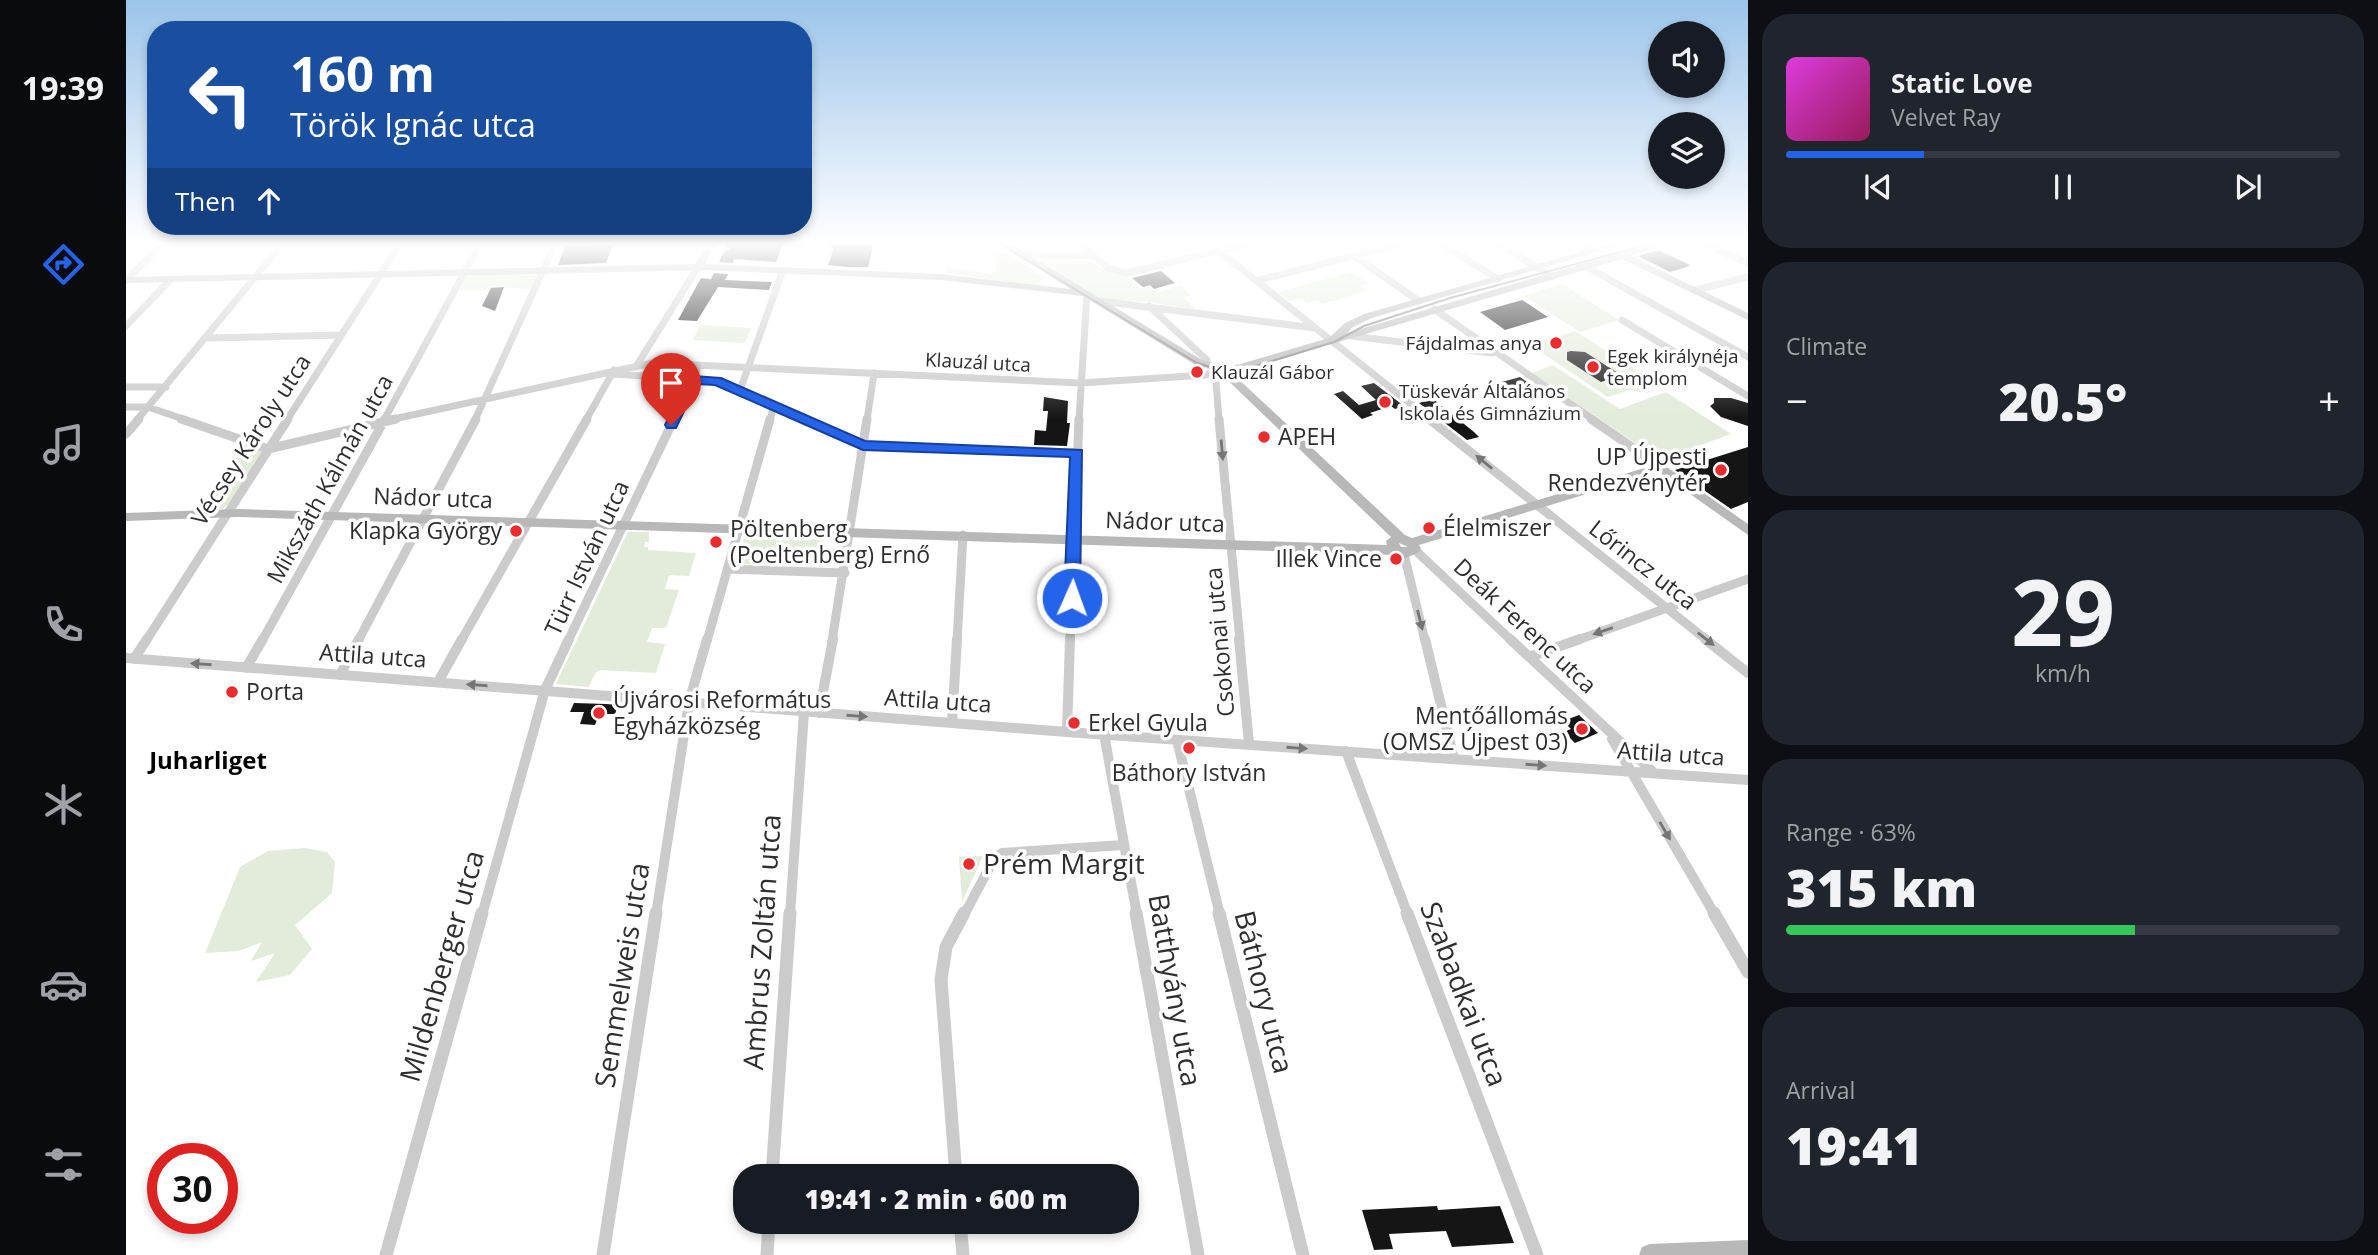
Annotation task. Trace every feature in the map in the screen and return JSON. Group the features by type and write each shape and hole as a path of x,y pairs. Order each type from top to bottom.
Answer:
{"street":[{"path":"126,326 150,301"},
{"path":"126,433 237,301"},
{"name":"Vécsey Károly utca","path":"130,659 228,513 363,301"},
{"name":"Mikszáth Kálmán utca","path":"246,668 333,515 449,301"},
{"path":"340,675 487,397 530,301"},
{"path":"638,365 677,301"},
{"path":"740,390 772,301"},
{"path":"1066,732 1080,383 1086,301"},
{"path":"1100,301 1315,328"},
{"name":"Deák Ferenc utca","path":"1100,301 1198,362 1220,369 1405,547 1654,773"},
{"name":"Lőrincz utca","path":"1281,301 1748,673"},
{"path":"1332,341 1338,332 1357,320 1419,301"},
{"path":"1220,369 1242,368 1465,301"},
{"path":"1647,301 1748,357"},
{"path":"1716,301 1748,317"},
{"path":"1149,306 1207,360"},
{"path":"1434,309 1748,530"},
{"path":"1622,320 1748,396"},
{"path":"1163,340 1177,334"},
{"path":"206,338 341,335"},
{"path":"1351,336 1496,353"},
{"name":"Klauzál utca","path":"614,372 638,365 699,365 1080,383 1206,375 1220,369"},
{"name":"Türr István utca","path":"545,690 699,365"},
{"name":"Csokonai utca","path":"1220,369 1216,383 1249,744"},
{"path":"126,407 148,407 268,449 487,397 614,372 717,381 863,446 1077,453"},
{"path":"438,682 614,372"},
{"path":"819,713 845,573 874,373"},
{"path":"1206,375 1216,383"},
{"path":"126,387 166,387"},
{"path":"1736,388 1748,389"},
{"name":"Semmelweis utca","path":"603,1255 689,702 774,405"},
{"name":"Nádor utca","path":"126,517 228,513 333,515 1230,545 1405,547 1661,467"},
{"path":"952,723 963,535"},
{"path":"1405,547 1454,759"},
{"path":"727,569 845,573"},
{"path":"1529,657 1748,579"},
{"name":"Attila utca","path":"130,659 1066,732 1748,780"},
{"name":"Mildenberger utca","path":"386,1255 545,690"},
{"name":"Ambrus Zoltán utca","path":"773,1164 804,712"},
{"name":"Deák Ferenc utca","path":"1609,733 1748,972"},
{"name":"Batthyány utca","path":"1104,734 1198,1255"},
{"name":"Báthory utca","path":"1177,740 1303,1255"},
{"name":"Szabadkai utca","path":"1346,751 1537,1255"},
{"path":"955,1164 941,980 946,947 994,859 1002,853 1124,845"},
{"path":"767,1255 768,1234"},
{"path":"961,1234 963,1255"},
{"path":"1650,1255 1748,1251"}],"green space":[{"path":"1115,301 1186,301 1197,310 1149,302"},
{"path":"1531,301 1588,301 1619,320 1580,332"},
{"path":"700,325 751,328 745,343 693,340"},
{"path":"1575,331 1653,381 1644,385 1650,389 1648,393 1630,390 1608,397 1530,345"},
{"path":"1553,365 1620,409 1666,392 1731,434 1660,460 1532,373"},
{"path":"246,444 263,450 230,503 222,509 202,509"},
{"path":"628,532 649,532 649,542 645,542 644,547 648,547 648,550 696,553 689,576 669,575 665,589 679,590 666,628 652,628 647,642 665,644 656,673 600,670 595,673 589,687 556,684"},
{"path":"745,534 824,540 820,566 738,564"},
{"path":"305,848 327,852 335,862 332,893 295,925 312,949 290,975 256,982 275,953 251,961 262,942 239,951 205,953 240,867 268,851"},
{"path":"983,856 962,902 959,857"}],"building":[{"path":"485,301 499,301 495,311 482,306"},
{"path":"689,301 710,301 697,321 678,320"},
{"path":"1523,301 1548,317 1505,330 1480,312"},
{"name":"Egek királynéja templom","path":"1567,352 1585,352 1621,375 1601,382 1567,360"},
{"path":"1520,377 1536,388 1506,396 1491,385"},
{"name":"Tüskevár Általános Iskola és Gimnázium","path":"1374,383 1404,406 1395,409 1391,406 1370,413 1373,415 1362,419 1334,394 1343,391 1359,405 1376,400 1361,386"},
{"path":"1044,397 1068,401 1067,423 1070,423 1067,446 1034,445 1035,430 1046,431 1048,411 1043,411"},
{"path":"1714,398 1731,398 1748,403 1748,426 1721,417 1710,406 1714,403"},
{"path":"1433,399 1479,437 1467,440 1419,403"},
{"path":"1748,447 1748,502 1731,509 1675,470"},
{"name":"Újvárosi Református Egyházközség","path":"574,703 618,705 615,714 599,714 595,725 580,724 584,712 570,712"},
{"name":"Mentőállomás (OMSZ Újpest 03)","path":"1579,715 1598,733 1575,743 1564,732 1571,729 1563,721"},
{"path":"1437,1206 1438,1210 1500,1206 1514,1243 1452,1247 1446,1231 1389,1234 1393,1249 1374,1250 1362,1210"}],"tram line":[{"path":"1094,301 1197,363 1220,370 1246,369 1334,342 1364,326 1442,301"}],"place":[{"name":"Fájdalmas anya","path":"1556,343"},
{"name":"Egek királynéja templom","path":"1593,367"},
{"name":"Klauzál Gábor","path":"1197,372"},
{"name":"Tüskevár Általános Iskola és Gimnázium","path":"1385,402"},
{"name":"APEH","path":"1264,437"},
{"name":"UP Újpesti Rendezvénytér","path":"1721,470"},
{"name":"Élelmiszer","path":"1429,528"},
{"name":"Klapka György","path":"516,531"},
{"name":"Pöltenberg (Poeltenberg) Ernő","path":"716,542"},
{"name":"Illek Vince","path":"1396,559"},
{"name":"Porta","path":"232,692"},
{"name":"Újvárosi Református Egyházközség","path":"599,713"},
{"name":"Erkel Gyula","path":"1074,723"},
{"name":"Mentőállomás (OMSZ Újpest 03)","path":"1582,729"},
{"name":"Báthory István","path":"1189,748"},
{"name":"Prém Margit","path":"969,864"}],"district":[{"name":"Juharliget","path":"208,761"}],"route":[{"path":"671,425 693,380 717,381 863,446 1077,453 1072,598"}]}
